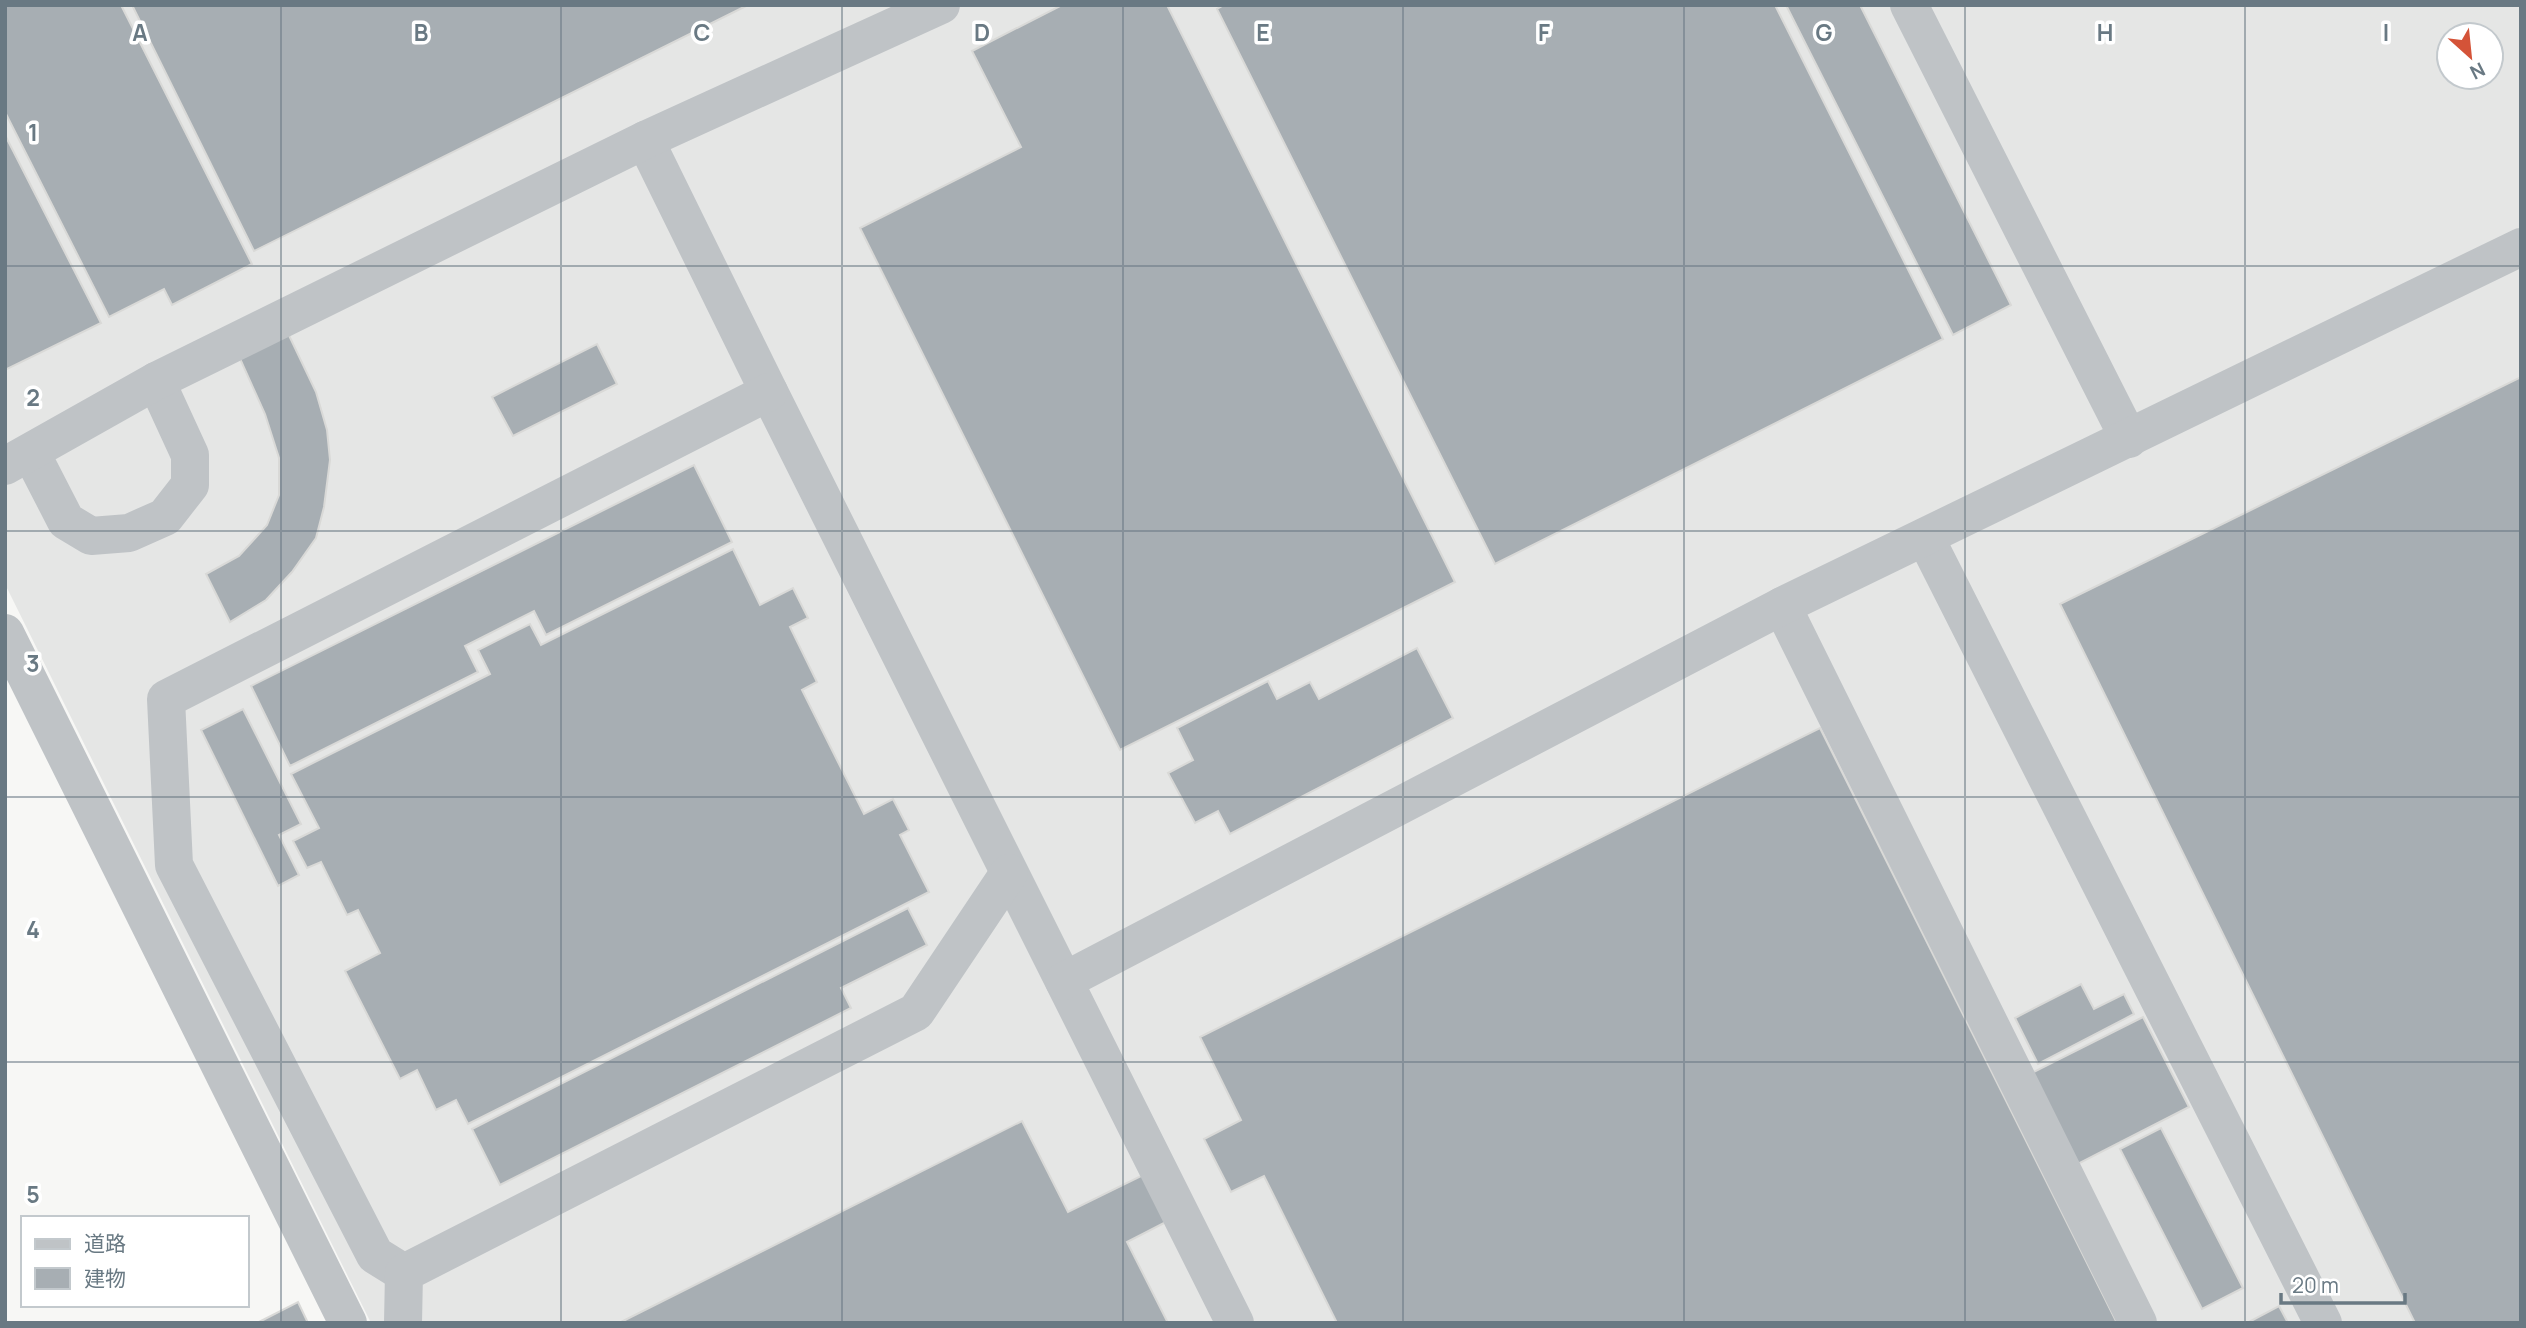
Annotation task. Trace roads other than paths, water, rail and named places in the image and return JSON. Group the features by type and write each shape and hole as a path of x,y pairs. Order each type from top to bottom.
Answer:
{"street":[{"path":"156,381 190,455 190,485 165,517 129,533 91,536 66,521 18,459 156,381 645,140 941,5"},
{"path":"1909,5 2129,439"},
{"path":"645,140 1235,1323"},
{"path":"1064,981 1782,607 2521,247"},
{"path":"404,1273 374,1255 174,866 166,699 769,392"},
{"path":"1925,537 2323,1323"},
{"path":"1782,607 2138,1323"},
{"path":"5,633 348,1323"},
{"path":"404,1273 916,1012 1009,873"},
{"path":"403,1323 404,1273"}]}
